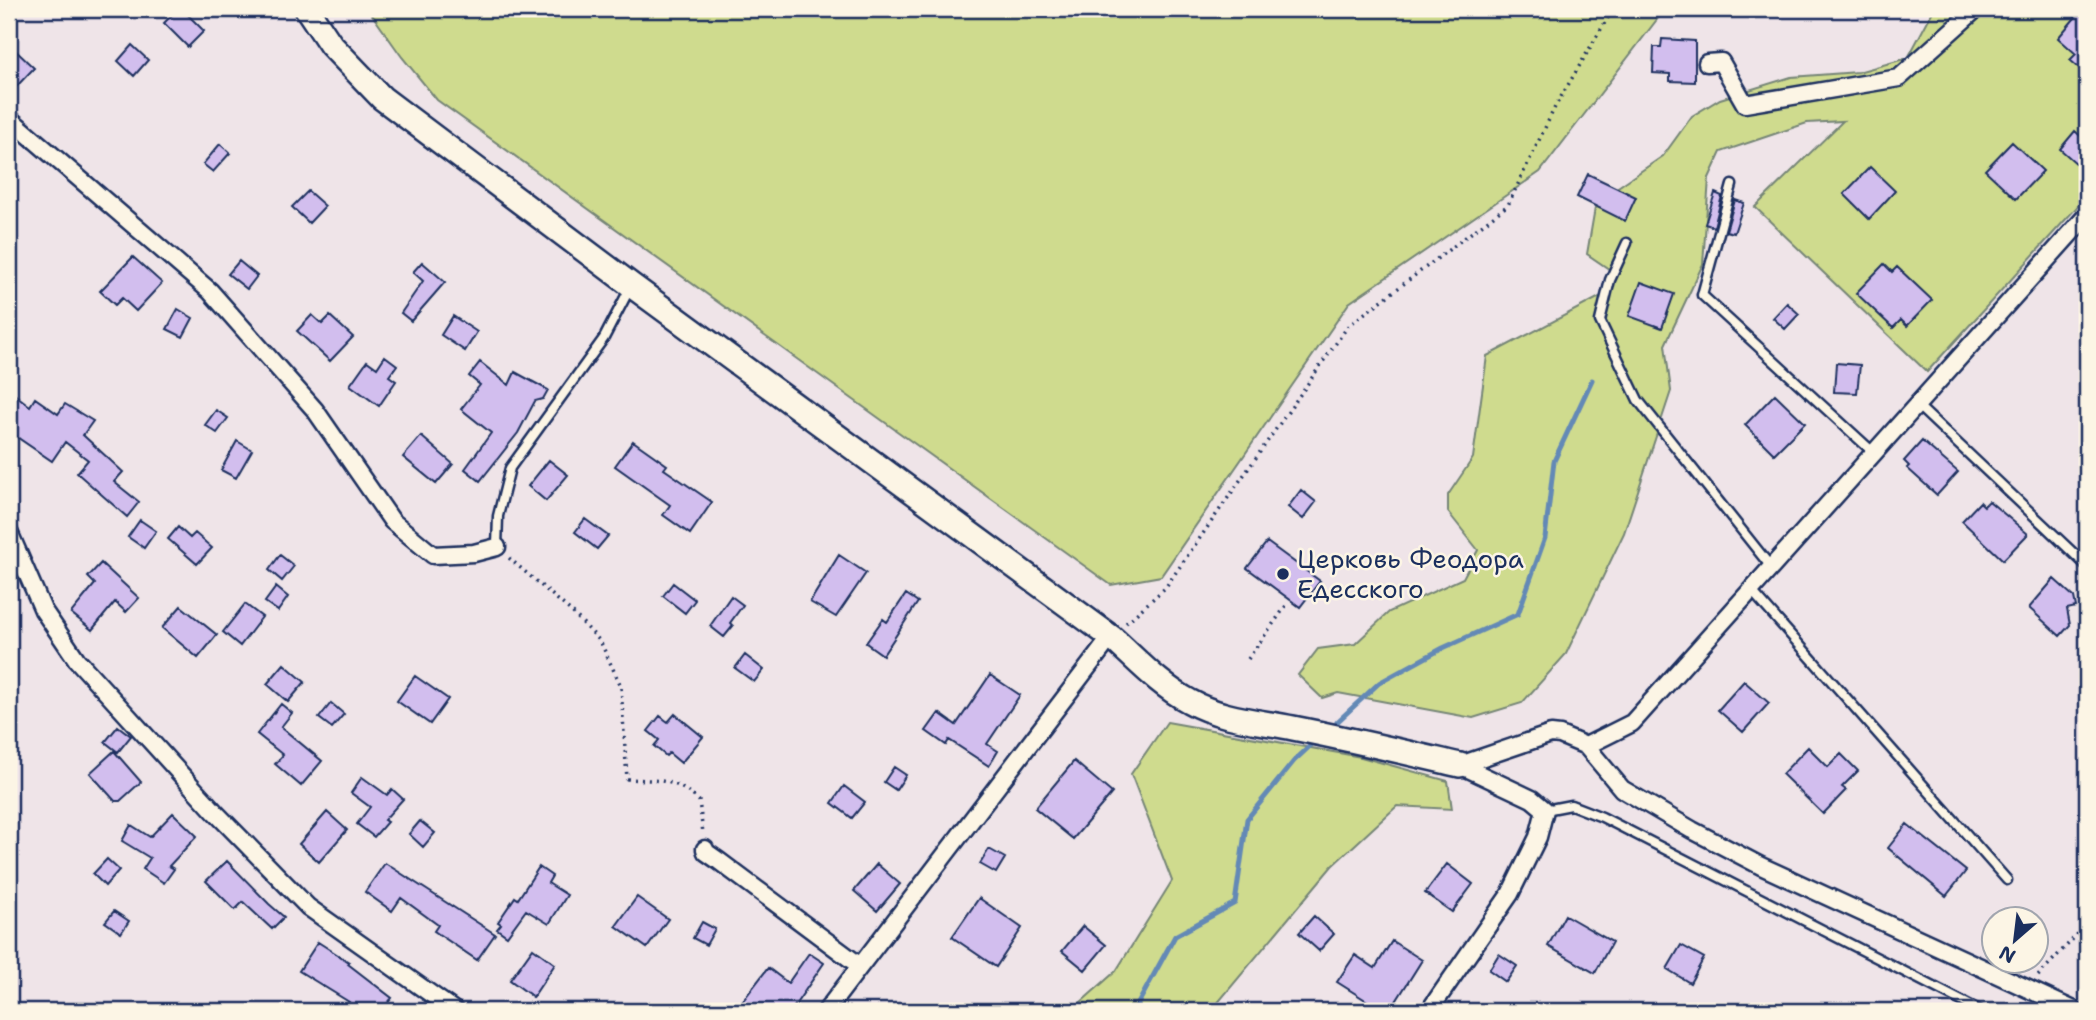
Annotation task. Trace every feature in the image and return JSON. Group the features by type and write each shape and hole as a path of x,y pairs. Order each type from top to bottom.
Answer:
{"street":[{"path":"307,9 331,45 382,98 631,285 1111,637 1161,683 1191,702 1239,719 1388,747 1460,765 1532,799 1545,810 1538,837 1510,894 1429,1011"},
{"path":"1707,63 1721,62 1745,104 1899,78 1976,9"},
{"path":"9,118 210,291 315,410 392,521 433,555 474,553 497,547"},
{"path":"1587,746 1632,723 2087,215"},
{"path":"9,532 43,610 77,660 216,813 308,907 455,1011"},
{"path":"826,1011 1111,637"},
{"path":"1460,765 1551,734 1560,735 1587,746 1622,789 1692,830 1761,866 2076,1011"},
{"path":"705,849 860,966"}],"lane":[{"path":"1732,186 1702,295 1874,453"},
{"path":"1626,243 1610,280 1600,321 1638,400 1771,567"},
{"path":"497,547 498,516 510,468 604,338 631,285"},
{"path":"1917,405 2087,566"},
{"path":"1751,590 2007,880"},
{"path":"1545,810 1571,805 1602,817 1981,1011"}],"path":[{"path":"1111,637 1165,588 1348,326 1508,205 1555,107 1614,9"},
{"path":"497,547 572,612 600,641 621,686 627,779 671,782 688,790 699,801 705,849"},
{"path":"1248,659 1289,603"},
{"path":"2027,987 2087,924"}],"green space":[{"path":"368,9 1665,9 1540,172 1349,303 1161,576 1111,585 437,100"},
{"path":"1934,9 2087,9 2087,196 1927,372 1755,207 1843,121 1807,123 1721,152 1709,178 1703,264 1665,345 1671,391 1624,533 1566,654 1522,703 1473,718 1338,693 1322,698 1298,675 1318,649 1355,644 1389,612 1463,578 1478,550 1448,512 1448,495 1473,458 1487,356 1613,290 1616,274 1587,254 1596,202 1663,156 1692,116 1720,99 1791,77 1858,72 1908,58"},
{"path":"1167,722 1361,757 1448,781 1452,809 1397,806 1332,866 1211,1011 1071,1011 1116,971 1172,881 1131,774"}],"building":[{"path":"178,9 182,9 204,31 188,47 164,23"},
{"path":"2079,13 2087,20 2087,75 2070,60 2076,54 2058,38"},
{"path":"1662,39 1695,41 1695,82 1670,81 1670,74 1653,73 1654,47 1661,47"},
{"path":"132,45 148,60 134,76 118,61"},
{"path":"15,50 34,68 16,87 9,80 9,57"},
{"path":"2075,131 2087,142 2087,173 2060,149"},
{"path":"2012,142 2043,171 2016,199 1985,170"},
{"path":"220,144 230,153 213,172 203,164"},
{"path":"1870,167 1895,191 1869,219 1844,194"},
{"path":"1588,174 1636,197 1625,221 1577,197"},
{"path":"308,191 325,206 309,223 292,207"},
{"path":"1715,193 1722,196 1714,227 1705,224"},
{"path":"1735,200 1744,203 1734,233 1726,231"},
{"path":"133,257 162,283 136,311 122,298 115,305 100,291"},
{"path":"239,261 257,276 247,289 228,274"},
{"path":"422,262 445,282 411,321 401,313 423,281 413,272"},
{"path":"1884,264 1892,272 1897,267 1932,300 1907,326 1901,320 1893,328 1856,293"},
{"path":"1641,282 1674,294 1662,328 1629,316"},
{"path":"1787,303 1799,314 1785,329 1773,318"},
{"path":"178,309 193,318 183,337 167,329"},
{"path":"312,315 322,324 330,316 353,337 330,361 297,331"},
{"path":"453,316 477,332 465,351 441,335"},
{"path":"385,356 397,365 389,376 396,381 379,406 350,385 367,361 377,368"},
{"path":"480,362 509,385 515,372 548,390 543,399 535,401 518,433 480,481 465,469 491,433 461,409 480,385 469,376"},
{"path":"1836,363 1860,365 1857,393 1834,392"},
{"path":"9,390 30,406 35,398 58,414 65,404 93,421 83,435 123,472 114,482 139,502 127,517 77,473 88,460 65,442 52,461 11,433 15,428 9,424"},
{"path":"1775,394 1805,423 1774,454 1745,425"},
{"path":"216,410 228,418 217,433 205,425"},
{"path":"421,436 453,464 436,484 403,457"},
{"path":"237,441 252,450 236,478 221,470"},
{"path":"633,441 667,465 664,469 712,502 690,534 663,515 670,505 615,466"},
{"path":"1922,441 1958,472 1937,495 1907,468 1909,466 1904,461"},
{"path":"549,460 568,475 546,501 528,486"},
{"path":"1301,490 1316,502 1303,519 1288,507"},
{"path":"1989,501 2028,534 2003,560 1962,521 1980,502 1984,506"},
{"path":"585,519 608,536 597,549 575,532"},
{"path":"140,520 156,531 144,548 128,537"},
{"path":"178,527 190,538 195,533 212,548 197,564 168,539"},
{"name":"Церковь Феодора Едесского","path":"1267,542 1320,581 1300,607 1247,568"},
{"path":"280,555 294,566 282,581 269,570"},
{"path":"839,555 866,573 836,617 810,602"},
{"path":"101,563 139,598 126,612 115,602 92,630 71,613 95,584 88,577"},
{"path":"2054,579 2074,597 2076,607 2067,609 2070,625 2060,636 2029,608"},
{"path":"673,583 695,600 685,613 663,596"},
{"path":"276,587 288,597 278,611 265,602"},
{"path":"906,594 918,602 883,655 866,643 883,619 887,622"},
{"path":"731,596 743,605 730,623 733,626 724,637 710,626"},
{"path":"245,604 262,617 240,646 223,632"},
{"path":"181,606 217,635 198,658 162,628"},
{"path":"745,655 764,670 754,682 735,668"},
{"path":"284,664 305,682 288,702 267,684"},
{"path":"990,675 1020,695 987,744 998,751 989,766 949,740 946,745 926,731 939,713 956,725"},
{"path":"415,676 448,699 430,724 397,701"},
{"path":"1744,681 1769,703 1743,732 1718,710"},
{"path":"331,703 344,714 332,728 319,718"},
{"path":"281,704 292,713 281,727 322,761 301,786 275,764 283,755 257,734"},
{"path":"675,714 703,737 681,763 654,746 659,740 648,731 660,716 668,722"},
{"path":"118,726 131,736 118,752 105,742"},
{"path":"1808,747 1828,767 1841,754 1858,771 1842,787 1846,790 1823,814 1782,774"},
{"path":"114,751 141,782 120,801 115,801 90,773"},
{"path":"1074,761 1112,793 1073,839 1035,808"},
{"path":"894,767 906,775 896,790 884,782"},
{"path":"362,777 387,795 392,789 403,799 384,820 387,822 374,837 357,824 370,807 351,793"},
{"path":"844,786 865,802 852,818 832,803"},
{"path":"327,812 347,830 319,862 299,844"},
{"path":"173,813 197,836 169,866 174,869 164,883 143,869 150,858 122,841 131,825 150,837"},
{"path":"420,821 435,833 423,847 409,834"},
{"path":"1907,824 1966,871 1946,896 1888,848"},
{"path":"989,849 1005,858 996,873 980,864"},
{"path":"107,859 119,870 105,886 93,874"},
{"path":"227,861 284,917 272,929 243,902 235,910 206,881"},
{"path":"385,863 495,934 477,960 434,931 438,925 401,898 392,911 365,892"},
{"path":"877,864 900,884 877,911 854,891"},
{"path":"1447,864 1473,884 1452,912 1425,893"},
{"path":"539,867 552,876 548,883 567,895 549,924 526,910 507,936 497,929 501,924 498,922 515,897 518,899"},
{"path":"637,897 668,919 647,948 616,926"},
{"path":"979,898 1022,928 996,967 952,937"},
{"path":"114,911 129,921 121,933 105,922"},
{"path":"1565,915 1612,942 1595,973 1548,946"},
{"path":"1314,916 1334,934 1319,951 1299,933"},
{"path":"702,922 715,929 706,945 693,938"},
{"path":"1083,926 1106,945 1085,970 1062,951"},
{"path":"1392,941 1422,960 1390,1011 1383,1011 1337,982 1355,955 1375,968"},
{"path":"318,942 349,962 348,964 392,998 381,1011 342,1011 349,1002 299,971"},
{"path":"1681,945 1704,958 1690,983 1667,969"},
{"path":"533,948 555,964 533,997 510,980"},
{"path":"809,953 824,963 791,1011 735,1011 768,968 788,983"},
{"path":"1499,954 1517,966 1506,982 1489,970"}],"waterway":[{"path":"1337,722 1379,683 1443,648 1518,614 1545,538 1554,461 1592,380"},
{"path":"1134,1011 1175,936 1235,903 1247,819 1294,761 1310,746"}],"place":[{"name":"Церковь Феодора Едесского","path":"1283,574"}]}
